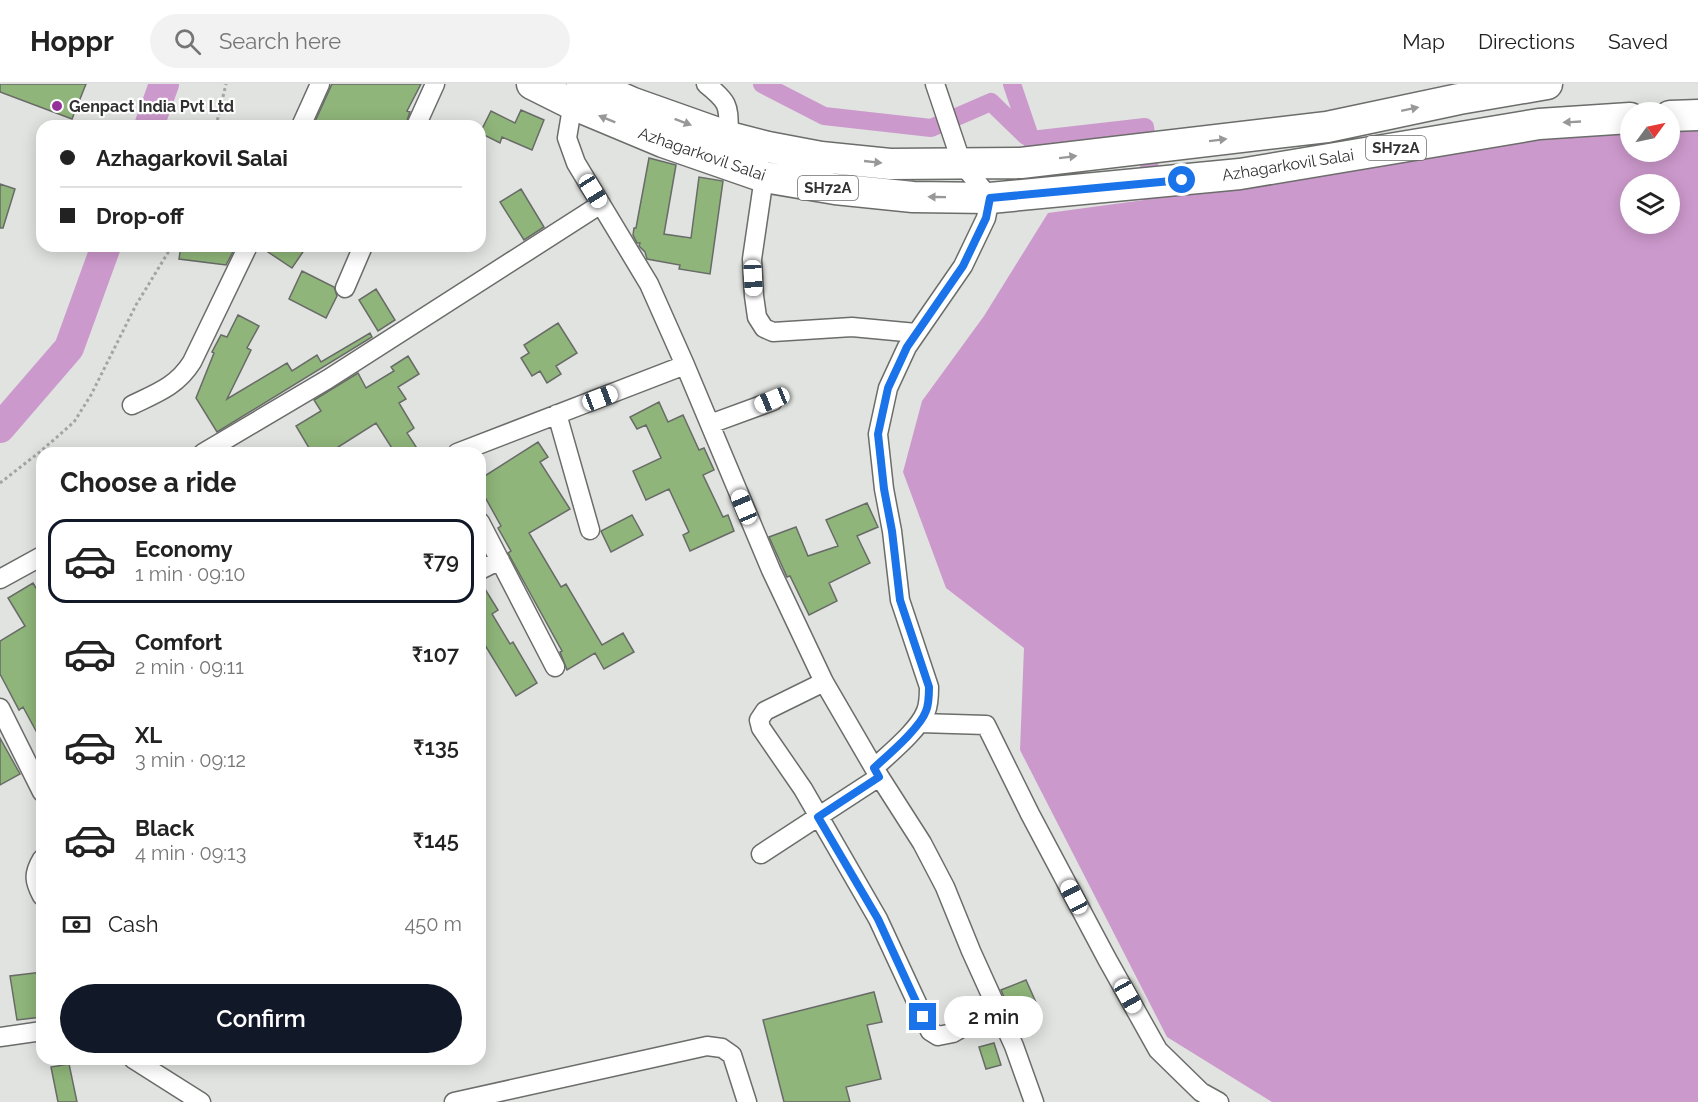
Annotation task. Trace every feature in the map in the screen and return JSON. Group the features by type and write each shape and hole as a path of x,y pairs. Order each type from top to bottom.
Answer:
{"main road":[{"name":"Azhagarkovil Salai","path":"532,84 579,91 633,103 729,137 768,147 821,157 890,164 957,150 1021,163 1327,127 1457,91 1547,84"},
{"name":"Azhagarkovil Salai","path":"579,91 663,142 764,177 835,189 913,197 990,198 1240,174 1539,123 1620,119"},
{"path":"1680,116 1698,115"}],"street":[{"path":"304,120 320,84"},
{"path":"419,120 435,84"},
{"path":"706,84 721,96 729,108 729,137"},
{"path":"761,854 818,817 876,772 920,723 926,712 929,687 900,600 878,434 888,388 907,347 963,266 986,218 990,198 957,150 935,84"},
{"path":"579,91 567,138 576,164 649,284 771,570 824,682 876,772 922,843 945,887 1014,1046 1034,1102"},
{"path":"764,177 752,259 757,316 764,328 773,332 852,327 916,333"},
{"path":"213,447 328,379 601,204"},
{"path":"132,405 168,387 184,375 245,252"},
{"path":"345,288 360,252"},
{"path":"472,447 685,365"},
{"path":"710,424 772,400"},
{"path":"557,414 590,530"},
{"path":"486,533 555,667"},
{"path":"0,579 36,559"},
{"path":"486,567 500,560"},
{"path":"824,682 765,711 759,720 761,728 791,770 878,919 930,1031 938,1036 953,1033 996,1008"},
{"path":"0,708 36,770"},
{"path":"920,723 986,725 1052,855 1158,1050 1201,1092 1219,1102"},
{"path":"36,869 36,884"},
{"path":"0,1037 36,1031"},
{"path":"454,1102 483,1099 707,1046 722,1048 732,1055 747,1102"},
{"path":"142,1065 201,1102"}],"path":[{"path":"217,120 226,84"},
{"path":"46,447 74,422 91,395 131,315 168,252"},
{"path":"0,483 36,455"}],"shaded area":[{"path":"1698,124 1698,1102 1272,1102 1167,1037 1020,750 1024,648 946,588 903,472 922,401 984,316 1048,213 1336,174 1555,134 1620,130 1620,162 1680,162 1680,125"}],"building":[{"name":"Genpact India Pvt Ltd","path":"0,84 86,84 72,119 0,92"},
{"path":"332,84 421,84 407,111 410,112 407,120 316,120"},
{"path":"521,110 544,120 532,150 502,137 500,143 486,136 486,121 491,111 515,123"},
{"path":"649,158 676,165 664,234 691,238 699,177 723,181 710,274 679,269 680,265 647,259 645,252 639,246 640,243 637,243 633,235"},
{"path":"0,184 15,189 3,228 0,228"},
{"path":"521,189 544,227 524,240 500,202"},
{"path":"180,252 233,252 226,265 179,259"},
{"path":"268,252 303,252 292,268"},
{"path":"302,271 334,287 337,296 326,318 289,299"},
{"path":"376,289 395,320 378,331 359,300"},
{"path":"238,315 259,326 247,348 251,350 227,399 287,363 292,371 317,355 321,362 370,333 372,337 217,432 196,398 214,353 212,352 221,335 227,337"},
{"path":"558,323 577,353 556,366 561,374 547,383 540,371 532,376 521,358 529,353 524,345"},
{"path":"408,356 419,374 398,387 406,399 399,403 414,428 407,433 416,447 391,447 376,423 338,447 308,447 296,426 321,411 314,400 358,373 366,388 394,371 391,367"},
{"path":"659,402 668,422 683,415 699,450 704,448 714,470 703,475 723,517 728,515 734,531 690,551 683,535 689,532 669,489 646,500 633,471 661,458 646,425 637,429 630,417"},
{"path":"538,442 548,457 540,462 570,509 529,533 561,587 566,584 602,645 623,633 634,652 604,669 595,653 567,670 560,652 562,651 508,553 511,551 498,528 501,526 486,499 486,475"},
{"path":"867,503 878,527 857,536 870,563 829,583 837,601 809,615 790,576 787,577 769,537 796,527 808,556 838,546 826,520"},
{"path":"632,515 643,535 611,552 601,531"},
{"path":"33,583 36,588 36,731 23,707 19,710 0,674 0,641 25,626 8,598"},
{"path":"486,591 498,610 492,614 510,644 513,642 537,683 516,696 486,647"},
{"path":"0,738 20,774 0,785"},
{"path":"36,973 36,1018 17,1020 10,976"},
{"path":"1026,980 1039,1009 1023,1015 1020,1007 1010,1011 1001,990"},
{"path":"874,992 882,1022 867,1025 881,1079 846,1087 850,1102 784,1102 763,1020"},
{"path":"994,1043 1001,1065 986,1069 979,1047"},
{"path":"69,1065 77,1102 58,1102 51,1067"}],"waterway":[{"path":"151,120 164,84"},
{"path":"762,84 824,116 931,128 991,102 1026,136"},
{"path":"1012,84 1031,140 1145,127 1153,199 1144,221"},
{"path":"0,428 69,348 104,252"}],"place":[{"name":"Genpact India Pvt Ltd","path":"57,106"}],"route":[{"path":"923,1017 878,919 818,817 879,777 874,768 920,723 926,712 929,698 929,687 900,600 892,531 884,489 878,434 888,388 907,347 963,266 986,218 990,198 1182,180"}]}
